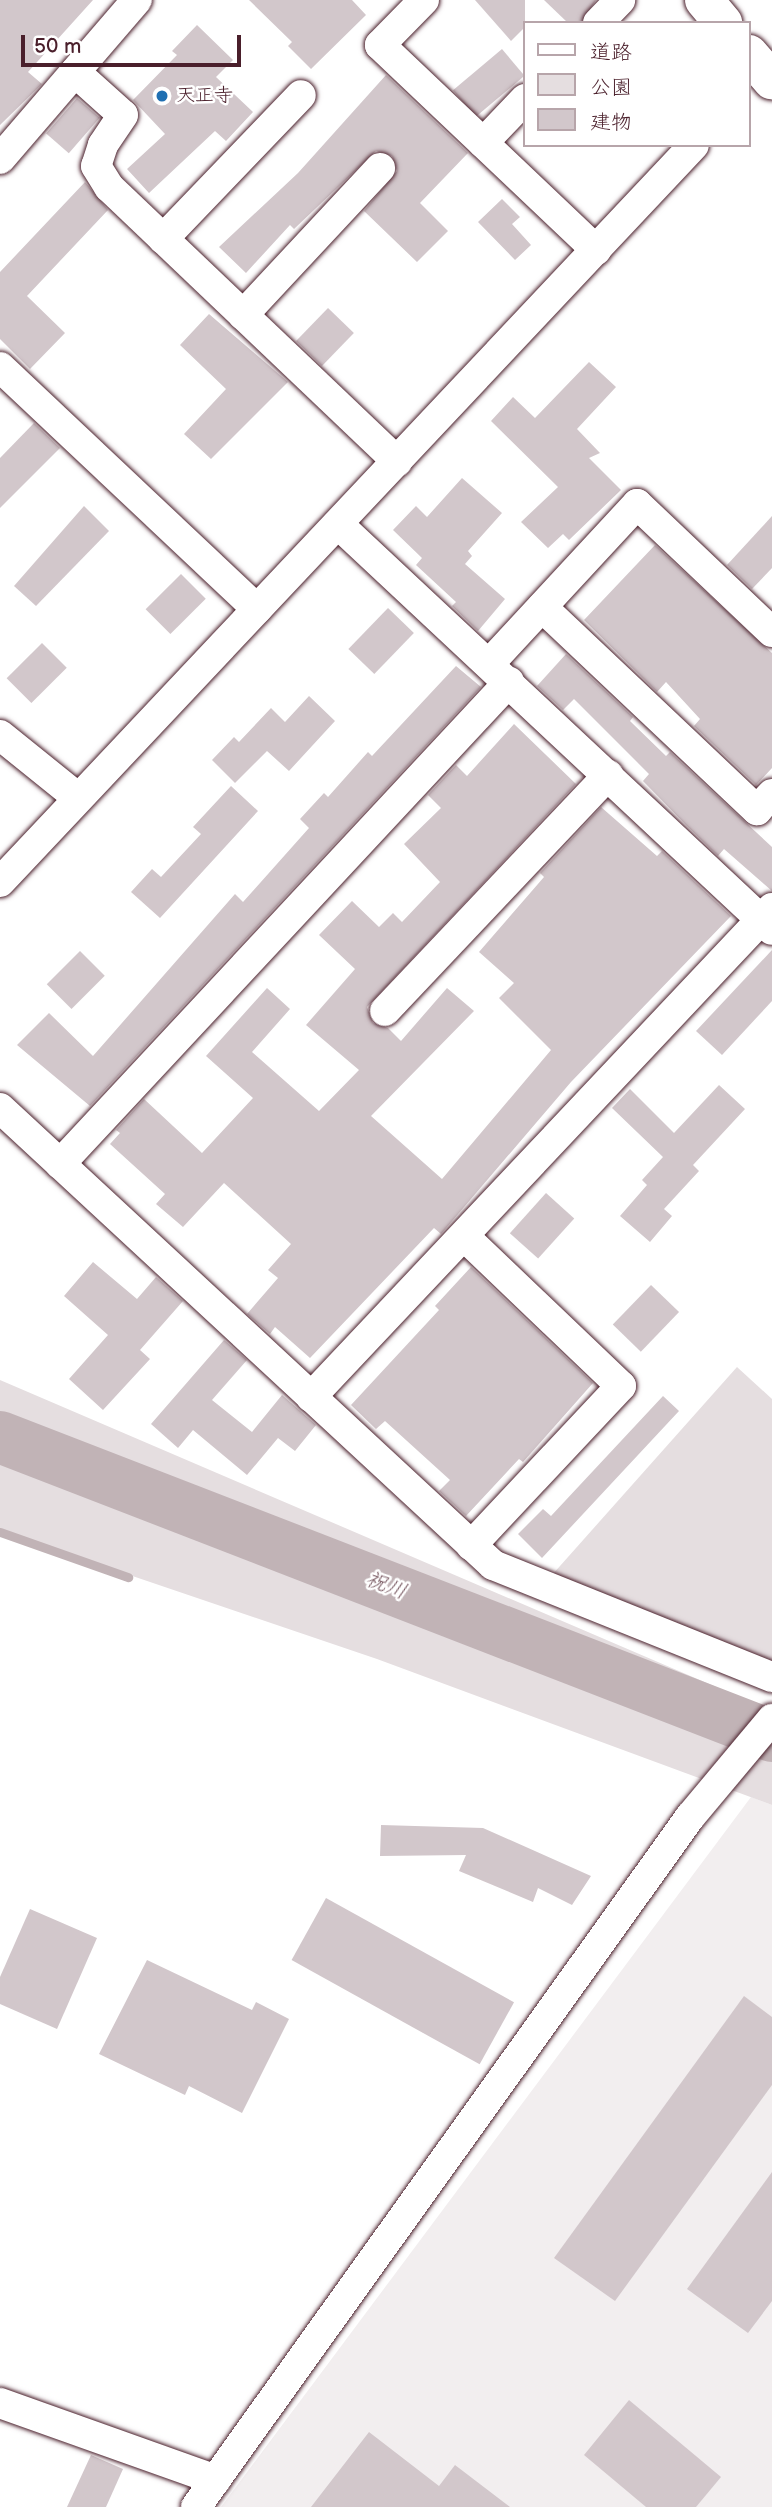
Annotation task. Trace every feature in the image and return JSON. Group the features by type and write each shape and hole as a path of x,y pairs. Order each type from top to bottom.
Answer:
{"main road":[{"path":"704,0 721,21"}],"street":[{"path":"0,159 136,0"},
{"path":"424,0 380,45 596,250"},
{"path":"600,21 620,0"},
{"path":"75,72 123,115 103,145 96,166 109,187 397,461"},
{"path":"163,239 300,95"},
{"path":"484,143 524,100"},
{"path":"0,881 692,147"},
{"path":"243,315 380,168"},
{"path":"0,367 257,608"},
{"path":"61,1164 499,673 542,607 637,505 766,616"},
{"path":"311,1397 768,919 608,775 338,524"},
{"path":"542,607 757,810 772,794"},
{"path":"0,735 78,799"},
{"path":"385,1011 608,775"},
{"path":"0,1108 493,1565 772,1677"},
{"path":"464,1236 621,1386 471,1546"},
{"path":"196,2507 726,1772 772,1719"},
{"path":"0,2403 216,2480"}],"shaded area":[{"path":"751,1797 772,1805 772,2507 221,2507"}],"green space":[{"path":"737,1367 772,1399 772,1677 544,1584"},
{"path":"0,1380 772,1711 772,1805 377,1659 0,1531"}],"building":[{"path":"0,0 93,0 28,72 42,84 0,125"},
{"path":"249,0 352,0 366,15 311,69 288,46 292,42"},
{"path":"475,0 525,0 524,28 511,41"},
{"path":"544,0 596,0 582,21 566,21"},
{"path":"197,25 233,60 216,77 253,112 226,141 215,131 149,193 127,169 165,134 133,100 177,55 172,51"},
{"path":"502,49 524,76 475,117 453,90"},
{"path":"386,75 468,153 420,203 448,231 417,262 364,211 397,171 392,156 376,151 294,229 290,225 246,273 219,247 298,173"},
{"path":"77,98 100,118 69,153 46,133"},
{"path":"85,182 108,210 27,296 65,333 30,369 0,339 0,272"},
{"path":"502,199 520,217 512,224 531,245 515,260 478,222"},
{"path":"328,308 354,333 322,366 296,341"},
{"path":"209,314 288,382 211,459 184,434 226,389 180,345"},
{"path":"589,362 616,387 577,429 600,453 589,458 621,490 569,540 563,534 548,548 521,522 558,487 491,421 513,397 535,418"},
{"path":"34,423 60,448 0,508 0,458"},
{"path":"462,478 502,513 468,551 472,556 465,564 505,599 478,631 452,606 456,602 416,565 422,558 393,530 416,506 427,517"},
{"path":"84,506 109,531 36,606 14,586"},
{"path":"772,516 772,568 752,589 727,565"},
{"path":"655,545 772,653 772,768 756,785 694,726 700,719 666,682 657,692 584,620"},
{"path":"181,574 206,599 170,634 146,609"},
{"path":"388,608 414,633 374,674 348,649"},
{"path":"42,643 67,668 31,703 7,678"},
{"path":"566,654 633,717 630,721 666,756 670,752 772,847 772,891 724,849 718,856 686,825 643,781 649,774 574,699 563,710 537,686"},
{"path":"456,666 481,687 90,1106 17,1045 49,1013 93,1056 235,894 243,902 309,828 300,819 324,793 328,797 368,752 372,756"},
{"path":"309,696 335,721 289,771 267,751 235,783 212,760 234,737 239,742 271,708 285,722"},
{"path":"514,724 576,784 367,1007 373,1023 388,1028 401,1041 447,988 474,1011 371,1116 442,1179 551,1050 499,998 514,983 479,952 544,877 540,873 601,807 657,856 662,851 731,916 571,1082 441,1234 434,1228 310,1358 275,1327 270,1334 247,1314 278,1278 268,1270 291,1244 224,1183 183,1227 156,1204 165,1194 110,1144 120,1133 116,1130 144,1099 202,1153 253,1098 206,1056 267,988 290,1009 252,1052 319,1111 359,1070 306,1025 355,969 319,935 352,901 379,927 393,913 402,922 440,882 404,844 441,808 428,795 456,765 467,776"},
{"path":"231,786 258,811 160,918 131,892 152,869 161,877 201,834 193,827"},
{"path":"772,950 772,1001 722,1055 696,1031"},
{"path":"80,951 105,976 72,1009 47,984"},
{"path":"719,1085 745,1109 693,1165 699,1171 664,1209 672,1216 650,1242 620,1216 647,1185 642,1180 663,1157 612,1108 630,1089 674,1133"},
{"path":"546,1193 574,1218 538,1259 510,1233"},
{"path":"93,1262 137,1299 156,1277 183,1301 140,1350 150,1359 103,1410 69,1379 108,1335 64,1296"},
{"path":"471,1267 593,1383 523,1462 519,1459 466,1516 439,1491 450,1480 385,1421 376,1429 351,1405 439,1310 435,1306"},
{"path":"651,1285 679,1312 641,1352 613,1325"},
{"path":"224,1340 247,1360 212,1400 252,1432 282,1395 316,1425 295,1451 278,1438 247,1475 193,1430 178,1448 151,1424"},
{"path":"663,1396 679,1411 542,1558 518,1534 543,1509 551,1516"},
{"path":"381,1825 483,1828 591,1876 572,1905 538,1888 533,1902 459,1871 466,1855 380,1856"},
{"path":"326,1898 514,2002 480,2064 292,1960"},
{"path":"30,1909 97,1938 57,2029 0,2004 0,1977"},
{"path":"147,1960 252,2010 256,2002 289,2019 242,2113 189,2086 185,2095 99,2054"},
{"path":"744,1996 772,2017 772,2085 615,2301 554,2258"},
{"path":"772,2172 772,2301 748,2333 687,2289"},
{"path":"629,2400 721,2477 696,2507 646,2507 584,2455"},
{"path":"369,2432 439,2486 455,2465 510,2507 311,2507"},
{"path":"91,2455 123,2469 106,2507 67,2507"}],"waterway":[{"name":"祝川","path":"0,1437 772,1736"},
{"path":"0,1532 128,1577"}],"place":[{"name":"天正寺","path":"162,96"}]}
